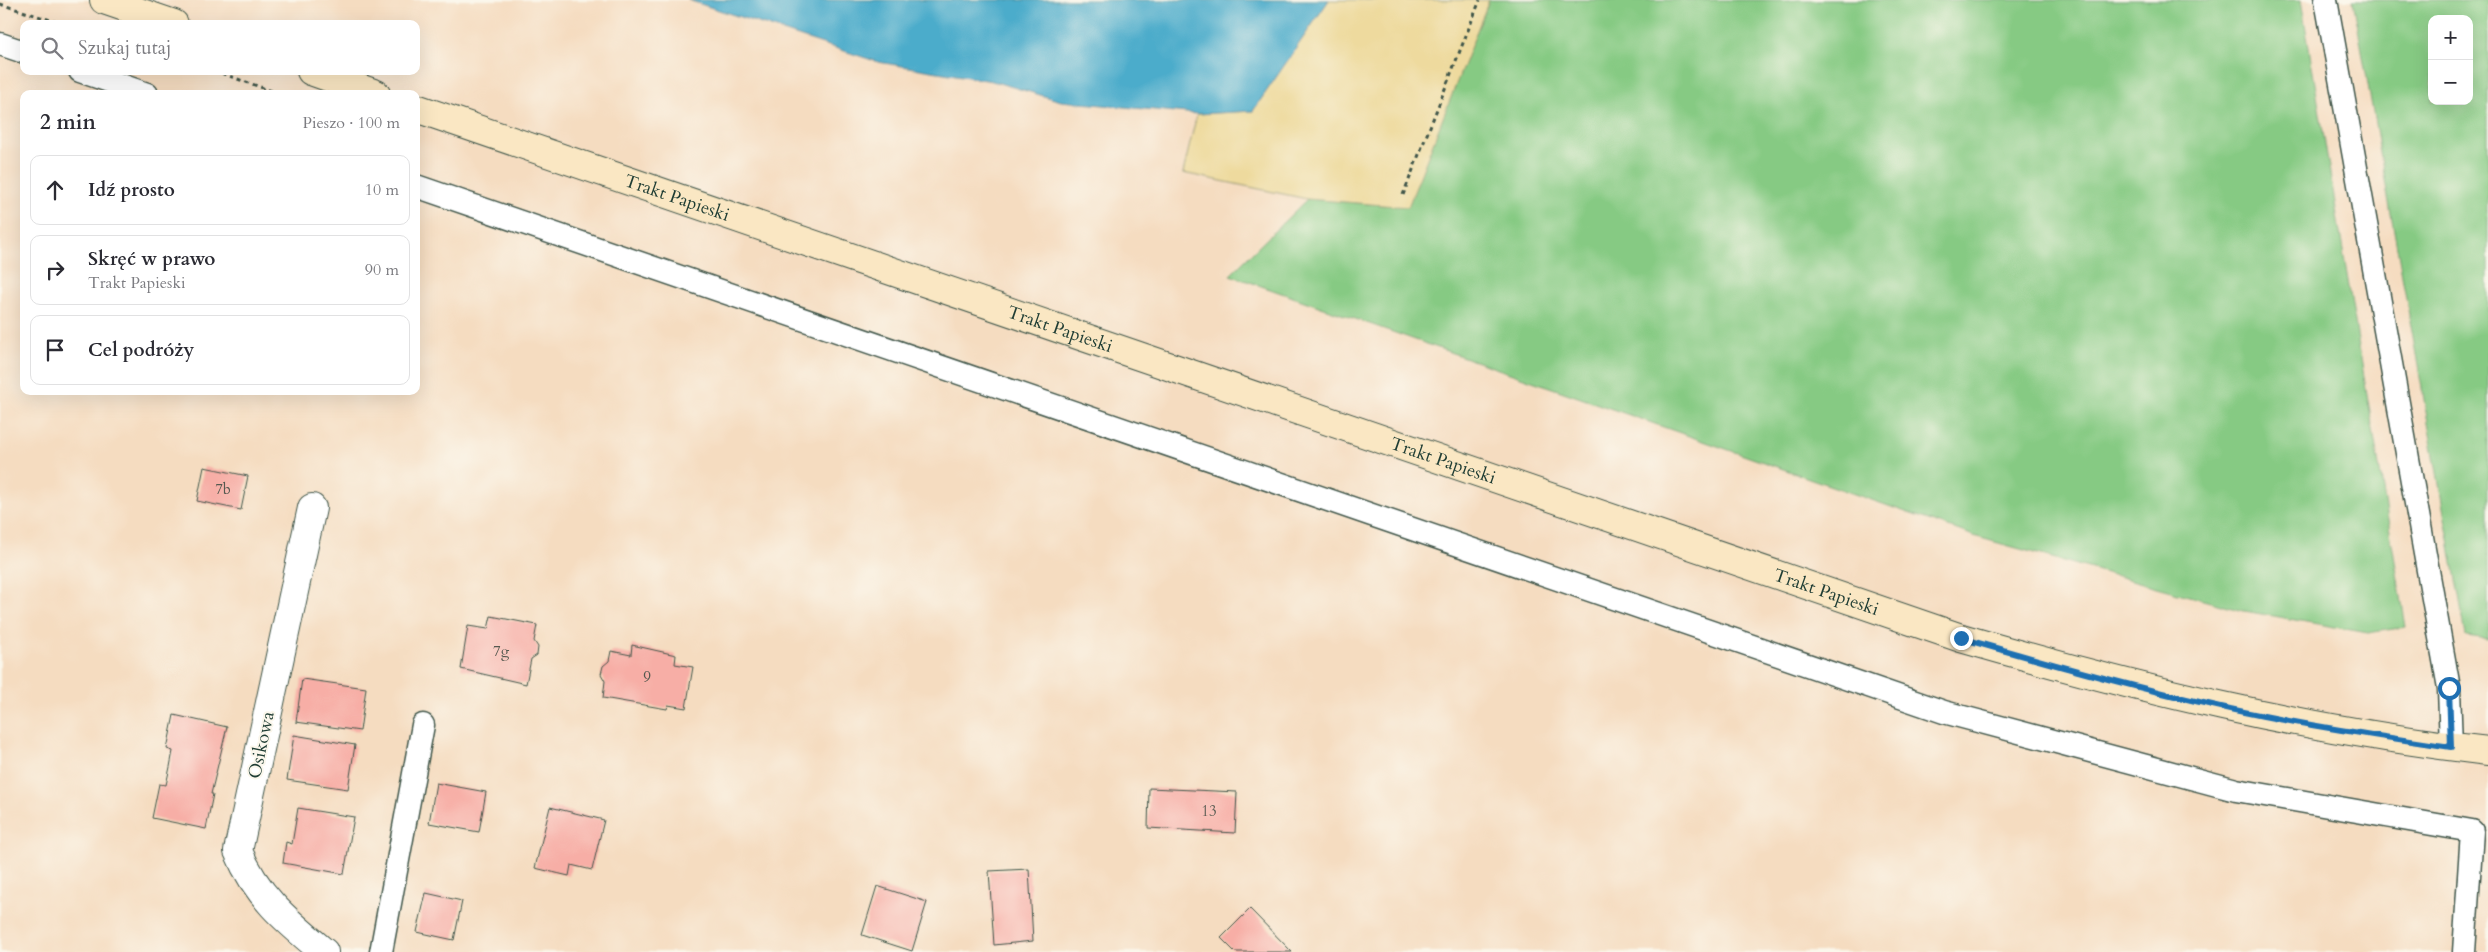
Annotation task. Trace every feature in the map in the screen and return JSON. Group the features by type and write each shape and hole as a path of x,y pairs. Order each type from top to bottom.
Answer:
{"street":[{"path":"104,0 162,20"},
{"path":"322,75 365,90"},
{"name":"Trakt Papieski","path":"420,109 1961,638 2095,676 2230,709 2340,730 2488,751"},
{"name":"Osikowa","path":"312,508 238,851 248,876 279,913 324,952"}],"lane":[{"path":"2326,0 2449,688 2451,747"},
{"path":"0,44 20,51"},
{"path":"92,75 135,90"},
{"path":"420,187 1944,712 2236,790 2472,831 2464,952"},
{"path":"381,952 423,725"}],"path":[{"path":"1403,195 1480,0"},
{"path":"0,4 50,20"},
{"path":"226,75 269,90"}],"green space":[{"path":"1489,0 2301,0 2406,627 2368,633 2239,610 1977,537 1230,275 1307,199 1408,207"},
{"path":"2353,0 2488,0 2488,639 2466,636"}],"sand":[{"path":"1329,0 1489,0 1408,207 1307,199 1183,173 1197,114 1253,111"}],"water":[{"path":"688,0 1329,0 1253,111 1197,114 1061,101 992,81 878,62"}],"building":[{"path":"204,467 248,476 241,510 197,501"},
{"path":"491,616 537,625 534,641 538,647 537,655 531,659 526,684 461,669 468,626 488,629"},
{"path":"632,645 676,655 675,664 693,667 686,708 668,705 667,709 603,698 605,681 601,674 603,666 609,661 611,651 631,655"},
{"path":"302,679 366,688 360,731 296,722"},
{"path":"174,715 227,727 211,794 213,794 206,829 152,818 159,784 166,785 170,767 173,751 167,749"},
{"path":"294,735 355,745 348,789 287,780"},
{"path":"436,783 486,792 479,832 429,823"},
{"path":"1149,788 1237,792 1235,833 1148,828"},
{"path":"550,807 604,820 592,870 571,865 569,876 535,868"},
{"path":"298,808 354,817 344,874 283,863 286,842 292,844"},
{"path":"1029,869 1033,941 994,945 989,871"},
{"path":"877,886 927,902 912,951 862,935"},
{"path":"426,893 462,901 454,940 417,932"},
{"path":"1250,909 1292,952 1235,952 1221,938"}],"route":[{"path":"1961,638 2095,676 2230,709 2340,730 2451,747 2449,688"}]}
